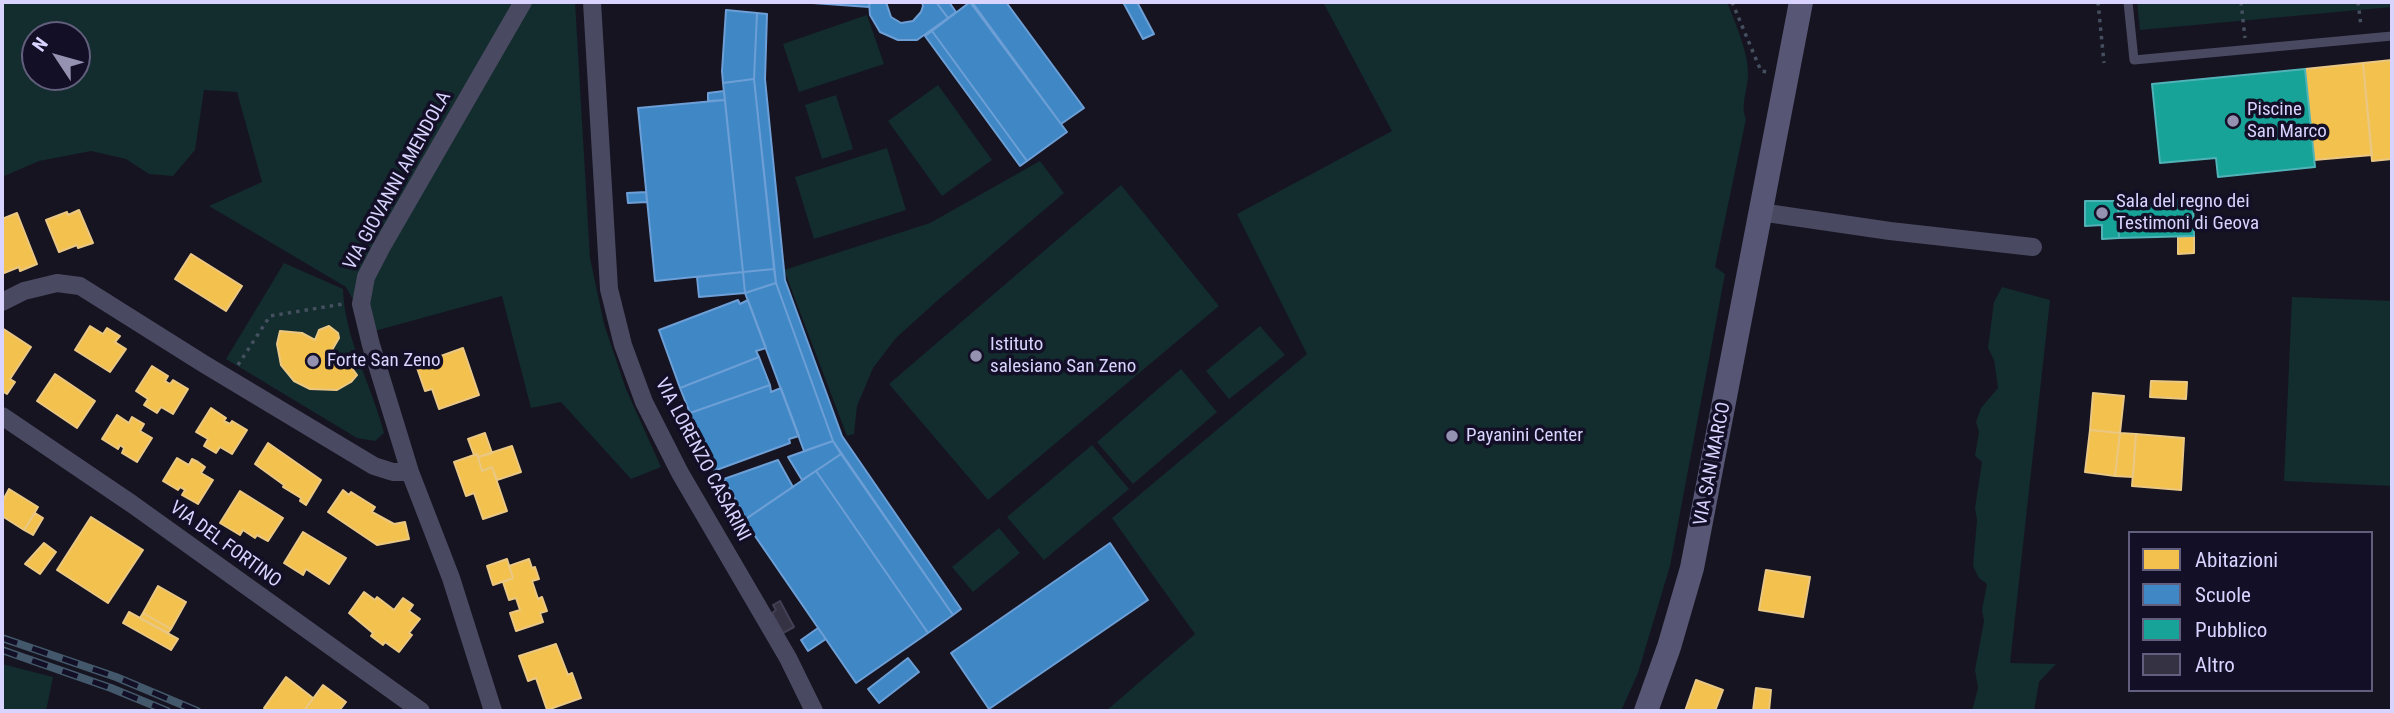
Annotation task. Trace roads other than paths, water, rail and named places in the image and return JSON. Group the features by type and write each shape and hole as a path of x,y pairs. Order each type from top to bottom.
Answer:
{"main road":[{"name":"VIA SAN MARCO","path":"1646,711 1669,648 1692,568 1801,2"}],"street":[{"name":"VIA GIOVANNI AMENDOLA","path":"494,711 451,578 410,472 361,304 366,277 403,208 523,2"},
{"name":"VIA LORENZO CASARINI","path":"592,2 609,289 623,345 645,402 680,473 788,658 814,711"},
{"path":"1760,212 1890,231 2034,247"},
{"path":"2,302 24,291 57,283 80,286 374,466 393,472 410,472"},
{"name":"VIA DEL FORTINO","path":"2,416 132,504 421,711"}],"lane":[{"path":"2128,2 2134,60 2392,36"}],"railway":[{"path":"2,638 116,677 197,711"},
{"path":"2,650 111,688 167,711"}],"place":[{"name":"Piscine San Marco","path":"2233,121"},
{"name":"Sala del regno dei Testimoni di Geova","path":"2102,213"},
{"name":"Istituto salesiano San Zeno","path":"976,356"},
{"name":"Forte San Zeno","path":"313,361"},
{"name":"Payanini Center","path":"1452,436"}]}
